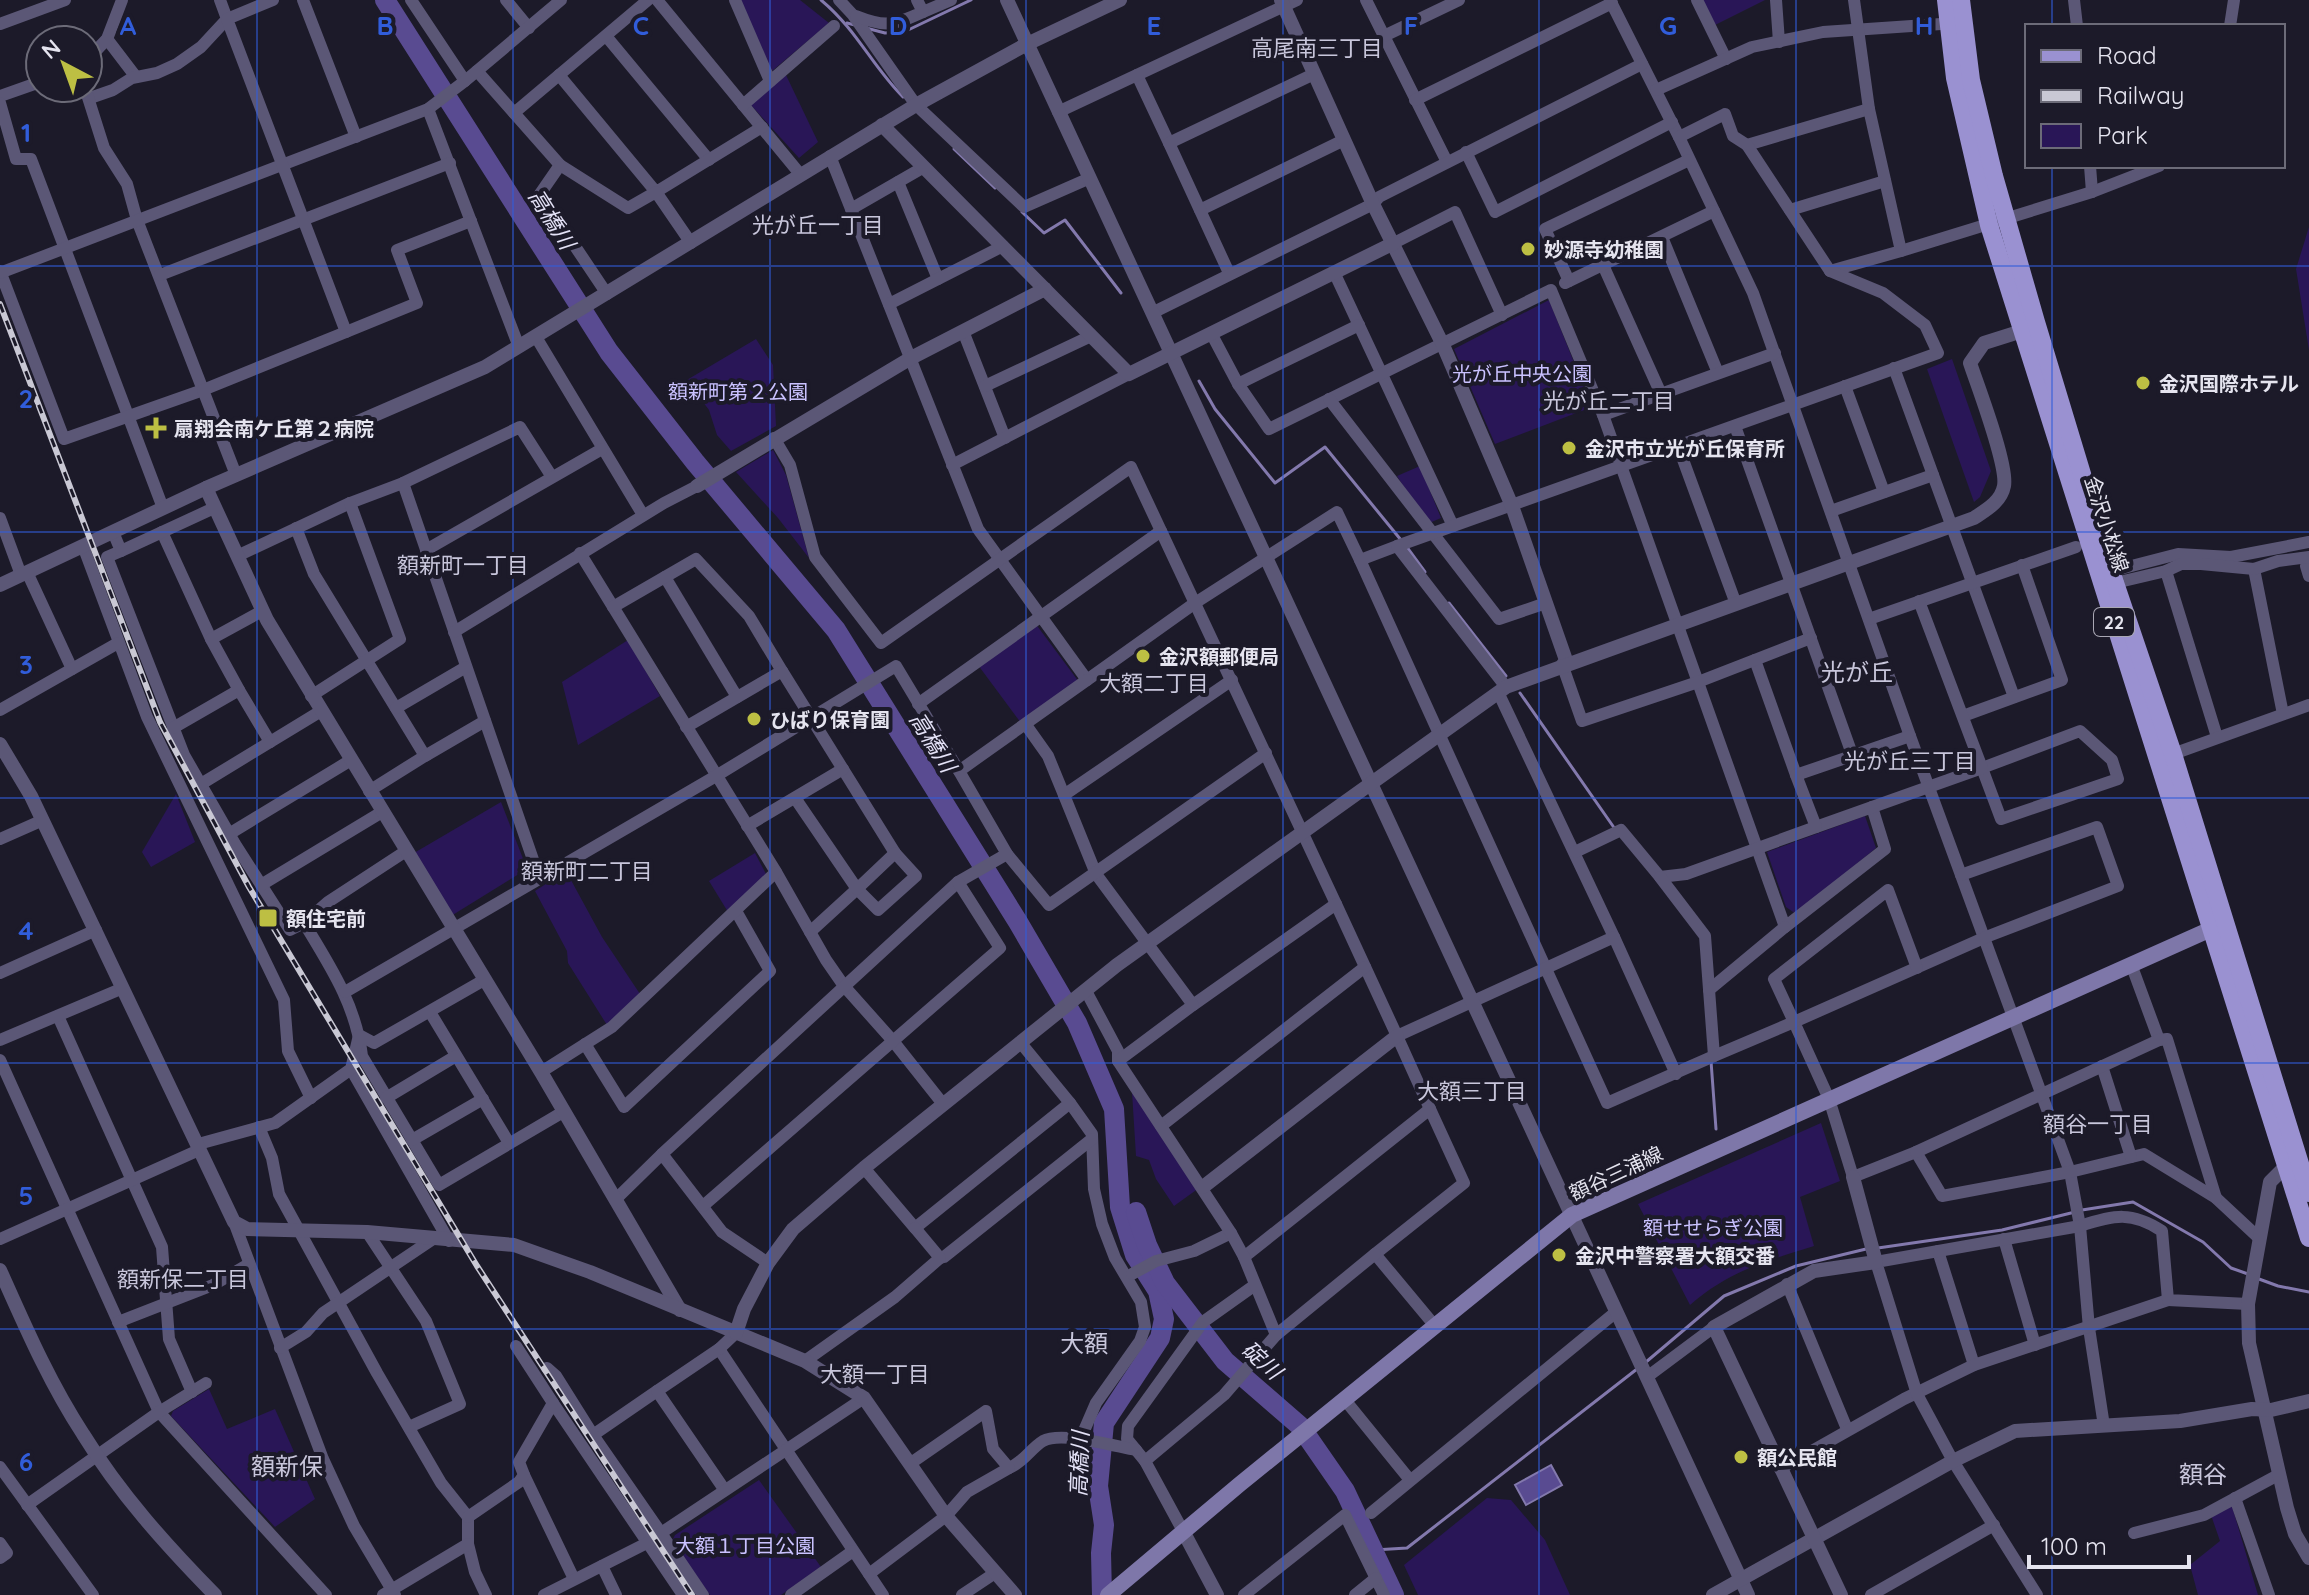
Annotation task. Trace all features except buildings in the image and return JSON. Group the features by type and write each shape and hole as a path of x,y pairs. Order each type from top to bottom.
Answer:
{"main road":[{"name":"金沢小松線","path":"1946,0 1956,22 1971,80 2022,331 2309,1193"},
{"name":"金沢小松線","path":"1956,22 1961,0"},
{"name":"金沢小松線","path":"1998,223 2173,754 2218,926"},
{"name":"額谷三浦線","path":"1108,1595 1572,1215 2218,926"},
{"name":"金沢小松線","path":"2297,1155 2309,1238"}],"street":[{"path":"0,24 65,0"},
{"path":"104,42 122,0"},
{"path":"220,0 346,332"},
{"path":"104,91 177,64 201,47 227,19 273,0"},
{"path":"303,0 356,137"},
{"path":"411,0 465,81"},
{"path":"506,0 529,28"},
{"path":"471,221 397,250 417,303 203,390 64,439 0,272 428,109 561,0"},
{"path":"514,113 648,0"},
{"path":"657,0 800,174"},
{"path":"735,0 770,81"},
{"path":"839,0 853,15 914,106 1024,207 1090,178"},
{"path":"853,15 875,23 895,25 920,6 951,0"},
{"path":"1007,0 1748,1595"},
{"path":"0,585 206,488 485,367 914,106 1027,44 1120,0"},
{"path":"1366,0 1447,162"},
{"path":"1384,36 1459,0"},
{"path":"1697,0 1726,59"},
{"path":"1776,0 1779,42"},
{"path":"1854,0 1869,109 1901,251"},
{"path":"2074,0 2077,24"},
{"path":"2230,24 2234,0"},
{"path":"1058,112 1287,2 1314,74 1373,204 1443,345 1512,506 1582,721 1698,682 1811,638"},
{"path":"1415,100 1611,2 1753,293 1910,736 1931,786 2070,1172 2080,1223 2089,1328 2104,1426"},
{"path":"1656,90 1752,47 1823,32 1956,22"},
{"path":"743,105 834,26"},
{"path":"606,36 709,160"},
{"path":"107,39 136,77"},
{"path":"1152,313 1373,204 1379,197 1642,64"},
{"path":"477,71 560,165 628,208 762,127"},
{"path":"1169,143 1314,74"},
{"path":"559,75 656,192 691,243"},
{"path":"1137,75 1229,273"},
{"path":"0,96 24,88"},
{"path":"0,103 16,159 31,159 163,508"},
{"path":"90,104 104,148 127,184 137,220 236,475"},
{"path":"428,109 519,347"},
{"path":"1747,145 1869,109"},
{"path":"1360,560 1938,353 1925,325 1883,293 1830,271 1747,145 1733,136 1725,114 1679,137"},
{"path":"1466,152 1495,212 1672,122"},
{"path":"882,125 1129,374"},
{"path":"1200,210 1344,140"},
{"path":"830,156 978,529 1087,680"},
{"path":"1569,281 1545,229 1689,160"},
{"path":"160,275 450,163"},
{"path":"560,165 540,194 604,295"},
{"path":"851,209 924,167"},
{"path":"2090,168 2092,192"},
{"path":"1830,271 1998,223 2154,168"},
{"path":"1790,210 1885,181"},
{"path":"898,182 938,279"},
{"path":"1211,333 1238,384 1269,429 1714,211"},
{"path":"952,465 1455,212 1502,315"},
{"path":"1662,237 1718,373"},
{"path":"889,304 1003,246"},
{"path":"1603,265 1661,394"},
{"path":"1334,272 1453,526"},
{"path":"454,632 643,515 911,358 1045,289"},
{"path":"1551,290 1603,415 1785,927"},
{"path":"1238,384 1359,325"},
{"path":"963,331 1005,438"},
{"path":"593,1435 719,1349 736,1333 744,1309 768,1263 793,1229 864,1168 1147,943 1502,690 1565,663 1974,518 1996,503 2004,487 1994,440 1970,363 1984,343 2022,331"},
{"path":"985,386 1091,336"},
{"path":"536,337 643,515"},
{"path":"1603,415 1775,353"},
{"path":"1894,368 2014,697"},
{"path":"1845,386 1884,492"},
{"path":"1329,399 1499,619 1546,603"},
{"path":"1735,426 1852,754"},
{"path":"237,556 350,503 403,483 520,427 552,477"},
{"path":"774,438 790,465 815,557 881,643 959,771 1005,855 1049,905 1266,753"},
{"path":"1678,446 1736,604"},
{"path":"426,550 602,449"},
{"path":"881,643 1131,467 1303,831 1464,1183 1276,1335 1234,1384 1145,1461"},
{"path":"1831,511 1933,475"},
{"path":"403,483 539,877"},
{"path":"206,488 262,611 311,696 541,1072 680,1310"},
{"path":"311,696 400,639 350,503"},
{"path":"214,508 107,557 184,755 229,834 290,930 406,851"},
{"path":"959,771 1195,603 1337,512 1607,1103 1986,937 2118,886 2097,827 1961,875"},
{"path":"0,518 72,669"},
{"path":"296,528 314,574 425,756 428,754"},
{"path":"918,704 1161,531"},
{"path":"113,532 121,551"},
{"path":"162,532 211,639 270,742"},
{"path":"2114,577 2178,554 2231,557 2309,542"},
{"path":"1401,544 1502,690 1676,1074"},
{"path":"83,546 147,717 284,1000 288,1051 311,1098"},
{"path":"1869,619 2076,547"},
{"path":"580,553 844,986 943,1104"},
{"path":"2114,577 2166,571 2181,564 2254,569 2278,561 2309,558 2306,566 2309,576"},
{"path":"613,607 696,559 749,616 895,853 916,876 878,910 857,889 795,798"},
{"path":"1963,716 2062,680 2022,565"},
{"path":"2254,569 2283,714"},
{"path":"2166,571 2217,737"},
{"path":"665,577 737,697"},
{"path":"1660,877 1686,874 1756,850 1982,768 2080,731 2112,760 2118,779 2001,819 1982,768 1963,716 1919,601"},
{"path":"211,639 262,611"},
{"path":"0,710 118,643"},
{"path":"1755,660 1816,827"},
{"path":"396,708 466,667"},
{"path":"345,992 716,776 894,668"},
{"path":"686,727 782,671"},
{"path":"1064,795 1232,680"},
{"path":"173,728 239,690"},
{"path":"2173,754 2309,705"},
{"path":"201,784 321,711"},
{"path":"369,791 485,721"},
{"path":"1026,725 1048,756 1096,874 1193,1005"},
{"path":"1796,775 1910,736"},
{"path":"0,744 43,820 234,1222 323,1459 390,1593 468,1544"},
{"path":"229,834 351,760"},
{"path":"747,826 843,769"},
{"path":"1709,990 1885,849 1872,807"},
{"path":"261,885 382,812"},
{"path":"0,839 43,820"},
{"path":"1575,852 1621,830 1705,936 1711,1057"},
{"path":"810,932 895,853"},
{"path":"616,1199 962,880 1005,855"},
{"path":"541,1072 612,1027 776,872"},
{"path":"703,1206 1000,948 962,880"},
{"path":"1917,968 1888,890 1774,979 1829,1099 1917,1394 2032,1593"},
{"path":"1118,1061 1336,904"},
{"path":"585,1044 624,1107 770,971 736,911"},
{"path":"304,923 345,992 359,1035 362,1056 439,1185 563,1112"},
{"path":"0,973 96,930"},
{"path":"1203,1187 1397,1036 1614,937"},
{"path":"2131,964 2159,1040"},
{"path":"1161,1126 1365,967"},
{"path":"359,1035 374,1043 484,980"},
{"path":"0,1040 123,988"},
{"path":"1085,992 1118,1051 1118,1061 1231,1233 1276,1335"},
{"path":"430,1012 509,1143"},
{"path":"58,1016 162,1247 169,1339 192,1392"},
{"path":"0,1239 199,1150 202,1143 275,1123 351,1069 359,1035"},
{"path":"1853,1177 1916,1152 2167,1039 2216,1198"},
{"path":"1020,1042 1092,1134 1094,1189 1102,1224 1115,1258 1141,1302 1145,1327 1140,1341 1096,1403 1085,1441"},
{"path":"386,1098 456,1056"},
{"path":"0,1060 159,1412 326,1595"},
{"path":"2102,1066 2131,1157"},
{"path":"351,1069 449,1241"},
{"path":"412,1140 483,1099"},
{"path":"915,1228 1070,1103"},
{"path":"1244,1257 1430,1109"},
{"path":"259,1127 272,1158 279,1194 441,1483 468,1517 468,1544 475,1572 486,1595"},
{"path":"805,1361 895,1297 1092,1139"},
{"path":"1916,1152 1942,1196 2070,1172 2144,1154 2216,1198 2259,1238"},
{"path":"662,1154 722,1232 768,1263"},
{"path":"2297,1155 2270,1182 2249,1299 2249,1343 2278,1475 2295,1534 2309,1558"},
{"path":"864,1168 940,1258"},
{"path":"1643,1369 1814,1271 1874,1253 1938,1251 2107,1217 2125,1216 2144,1220 2162,1231 2168,1300"},
{"path":"234,1222 247,1229 367,1232 514,1245 590,1272 805,1361 864,1398 946,1516 1015,1595"},
{"path":"367,1232 426,1321 460,1404 409,1427"},
{"path":"1132,1274 1156,1261 1194,1251 1231,1233"},
{"path":"280,1348 306,1332 323,1313 433,1239"},
{"path":"2004,1239 2035,1345"},
{"path":"1938,1251 1974,1365"},
{"path":"1375,1254 1435,1326"},
{"path":"118,1322 213,1285 249,1264"},
{"path":"0,1270 50,1377 97,1456 167,1546 215,1595"},
{"path":"1787,1284 1847,1429"},
{"path":"1217,1595 1145,1461 1127,1439 1128,1426 1193,1335 1209,1318 1255,1285"},
{"path":"1780,1469 1847,1429 1974,1365 2168,1300 2249,1299"},
{"path":"1371,1513 1616,1312"},
{"path":"1714,1327 1841,1595"},
{"path":"516,1346 683,1595"},
{"path":"719,1349 883,1595"},
{"path":"547,1368 556,1376 703,1595"},
{"path":"27,1505 159,1412 206,1383"},
{"path":"657,1391 724,1489"},
{"path":"544,1595 568,1586 647,1543 864,1398"},
{"path":"1345,1400 1410,1480"},
{"path":"1713,1595 1953,1461 2015,1431 2180,1421 2263,1407 2271,1410 2309,1401"},
{"path":"553,1403 519,1462 568,1586"},
{"path":"911,1463 986,1411 993,1449 1009,1468"},
{"path":"869,1574 946,1516 967,1492 1021,1463 1044,1441 1060,1437 1136,1450"},
{"path":"0,1467 93,1595"},
{"path":"468,1517 519,1482 524,1475"},
{"path":"2134,1533 2204,1515 2278,1475"},
{"path":"2235,1498 2269,1595"},
{"path":"1244,1595 1345,1515 1384,1595"},
{"path":"1871,1595 1994,1525"},
{"path":"0,1543 7,1553 0,1558"},
{"path":"793,1594 853,1551"},
{"path":"602,1566 616,1595"},
{"path":"962,1595 995,1573"},
{"path":"1355,1595 1376,1578"}],"green space":[{"path":"740,0 800,0 829,23 772,71"},
{"path":"1703,0 1765,0 1715,25"},
{"path":"785,73 818,142 799,158 749,103"},
{"path":"2309,227 2309,350 2296,269"},
{"name":"光が丘中央公園","path":"1549,300 1592,407 1495,444 1454,349"},
{"name":"額新町第２公園","path":"756,339 773,365 776,426 731,451 717,435 709,410 700,398 675,387"},
{"path":"1952,359 1991,471 1980,497 1974,502 1927,369"},
{"path":"773,450 786,475 809,558 736,472"},
{"path":"1420,466 1441,518 1427,524 1397,476"},
{"path":"1035,623 1079,682 1021,723 978,665"},
{"path":"628,640 660,696 578,745 562,682"},
{"path":"176,794 195,842 151,867 142,852"},
{"path":"501,802 527,869 451,916 414,853"},
{"path":"1865,816 1876,848 1796,914 1786,907 1767,852"},
{"path":"755,853 766,874 728,912 709,881"},
{"path":"566,871 602,937 640,994 607,1025 568,963 567,951 535,891"},
{"path":"1132,1092 1199,1188 1174,1206 1156,1179 1149,1160 1136,1156"},
{"name":"額せせらぎ公園","path":"1821,1123 1840,1181 1800,1197 1814,1246 1734,1275 1690,1305 1638,1204"},
{"path":"209,1389 227,1429 275,1409 315,1499 275,1527 171,1416 173,1411"},
{"name":"大額１丁目公園","path":"759,1480 821,1567 781,1595 710,1595 672,1541 675,1535"},
{"path":"1487,1498 1511,1500 1545,1540 1570,1595 1418,1595 1404,1565"},
{"path":"2232,1506 2258,1595 2198,1595 2190,1565 2220,1541 2211,1515"}],"shaded area":[{"path":"1551,1465 1562,1485 1526,1505 1515,1485"}],"waterway":[{"name":"高橋川","path":"385,0 609,352 695,462 836,630 1018,922 1077,1023 1114,1109 1120,1207 1135,1255 1158,1291 1164,1319 1160,1338 1104,1423 1098,1486 1104,1525 1102,1595"},
{"path":"821,0 845,23 903,97"},
{"path":"866,28 885,33 906,31 971,0"},
{"path":"847,23 855,25"},
{"path":"954,149 995,188"},
{"path":"1022,212 1044,233 1065,220 1121,293"},
{"path":"1199,381 1215,409 1275,483 1325,447 1401,540"},
{"path":"1406,546 1425,572"},
{"path":"1449,603 1506,676"},
{"path":"1520,693 1615,829"},
{"path":"1711,1061 1716,1129"},
{"path":"2082,1210 2133,1202 2203,1242 2231,1268 2248,1274"},
{"name":"碇川","path":"1136,1212 1165,1283 1225,1361 1300,1426 1345,1491 1394,1595"},
{"path":"1878,1248 2002,1230 2075,1212"},
{"path":"1646,1362 1724,1296 1796,1266 1866,1249"},
{"path":"2259,1279 2309,1292"},
{"path":"1374,1550 1407,1548 1637,1369"}],"railway":[{"path":"0,304 160,722 249,887 477,1266 692,1595"}],"place":[{"name":"妙源寺幼稚園","path":"1528,249"},
{"name":"金沢国際ホテル","path":"2143,383"},
{"name":"扇翔会南ケ丘第２病院","path":"156,428"},
{"name":"金沢市立光が丘保育所","path":"1569,448"},
{"name":"金沢額郵便局","path":"1143,656"},
{"name":"ひばり保育園","path":"754,719"},
{"name":"額住宅前","path":"268,918"},
{"name":"金沢中警察署大額交番","path":"1559,1255"},
{"name":"額公民館","path":"1741,1457"}],"district":[{"name":"高尾南三丁目","path":"1317,48"},
{"name":"光が丘一丁目","path":"818,225"},
{"name":"光が丘二丁目","path":"1609,401"},
{"name":"額新町一丁目","path":"463,565"},
{"name":"光が丘","path":"1857,672"},
{"name":"大額二丁目","path":"1154,683"},
{"name":"光が丘三丁目","path":"1910,761"},
{"name":"額新町二丁目","path":"587,871"},
{"name":"大額三丁目","path":"1472,1091"},
{"name":"額谷一丁目","path":"2098,1124"},
{"name":"額新保二丁目","path":"183,1279"},
{"name":"大額","path":"1084,1343"},
{"name":"大額一丁目","path":"875,1374"},
{"name":"額新保","path":"287,1466"},
{"name":"額谷","path":"2203,1474"}]}
